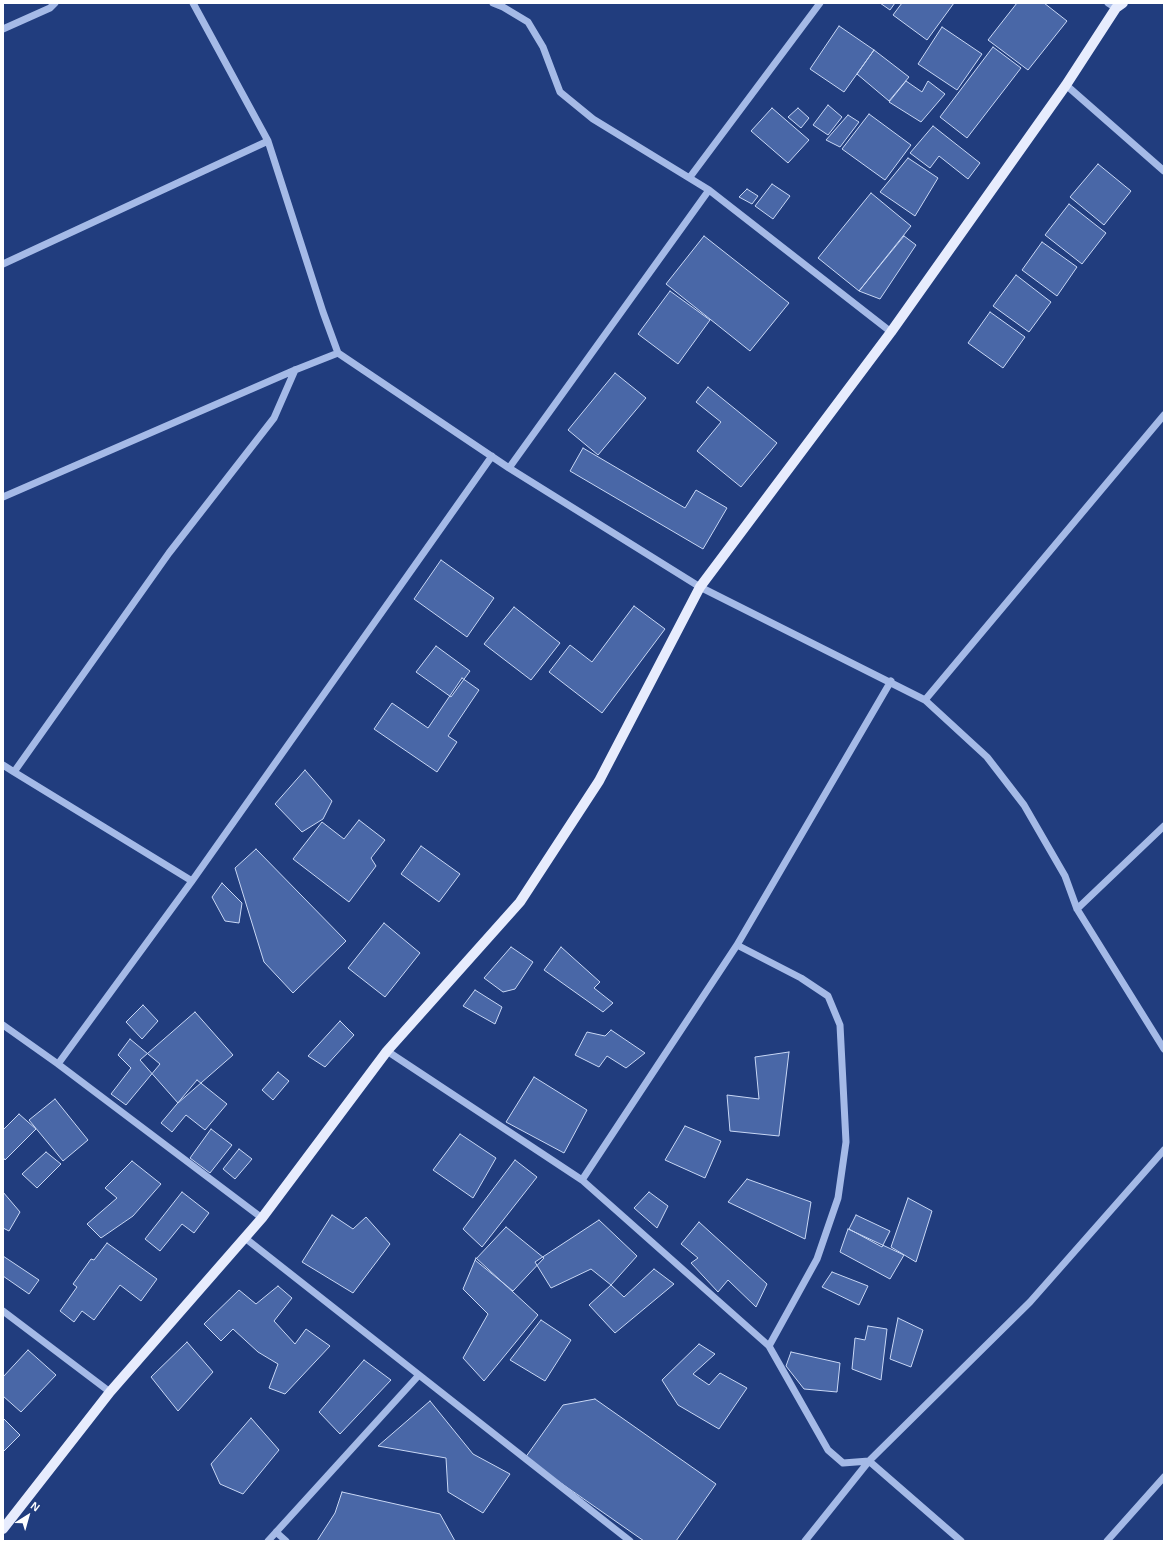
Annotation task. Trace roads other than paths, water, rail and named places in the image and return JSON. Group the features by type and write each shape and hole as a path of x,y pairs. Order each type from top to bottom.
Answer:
{"main road":[{"path":"3,1529 110,1392 262,1218 386,1051 520,902 599,781 700,587 891,332 1066,85 1116,5"}],"street":[{"path":"3,29 50,8 55,3"},
{"path":"193,3 268,142 323,312 338,353 509,468 700,587 891,681 925,700 988,757 1024,805 1065,876 1077,909 1164,1049"},
{"path":"493,3 503,7 528,22 543,47 560,92 593,119 709,190 891,332"},
{"path":"690,177 820,3"},
{"path":"1066,85 1164,171"},
{"path":"3,264 268,142"},
{"path":"509,468 709,190"},
{"path":"3,497 294,370 338,353"},
{"path":"14,772 169,552 274,418 294,370"},
{"path":"925,700 1164,415"},
{"path":"58,1064 192,881 492,456"},
{"path":"582,1180 737,945 891,681"},
{"path":"3,765 192,881"},
{"path":"1077,909 1164,826"},
{"path":"737,945 801,978 828,996 840,1025 846,1142 838,1198 817,1259 769,1346"},
{"path":"3,1025 58,1064 262,1218"},
{"path":"386,1051 582,1180 769,1346 828,1450 843,1463 870,1461 961,1541"},
{"path":"805,1541 870,1461 1030,1302 1164,1150"},
{"path":"245,1238 630,1541"},
{"path":"3,1311 110,1392"},
{"path":"268,1541 419,1375"},
{"path":"1107,1541 1164,1477"},
{"path":"276,1532 286,1541"}]}
